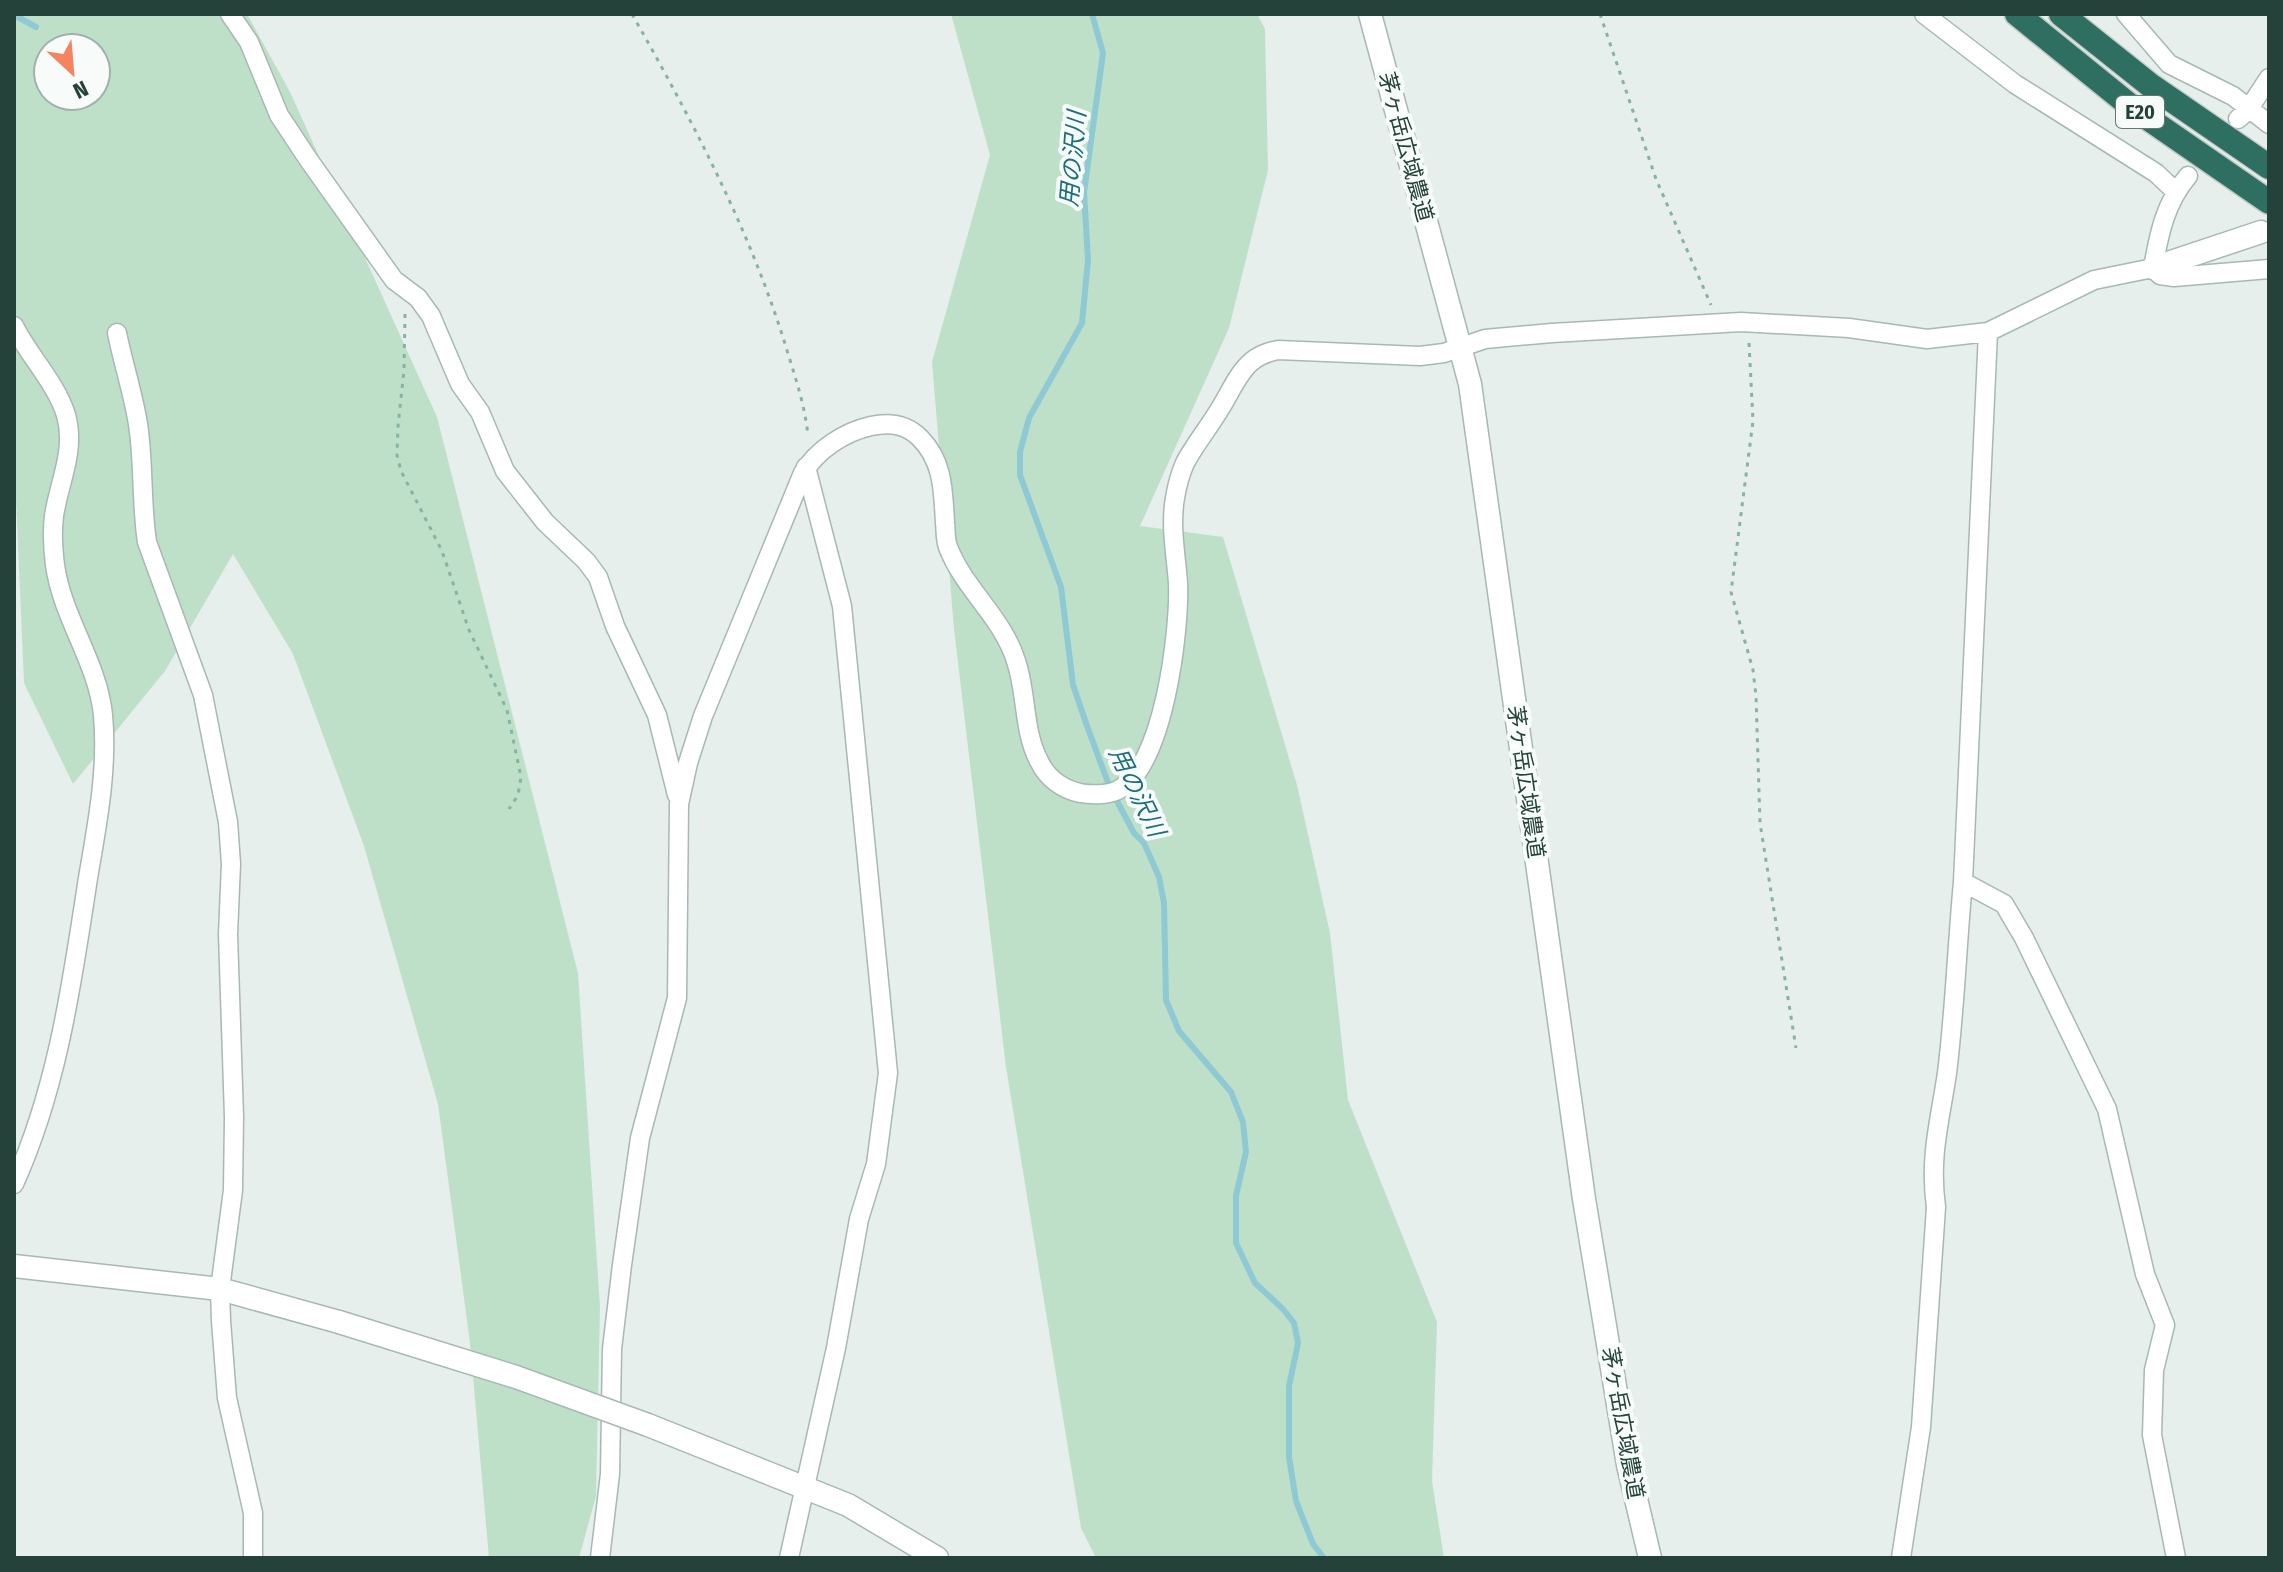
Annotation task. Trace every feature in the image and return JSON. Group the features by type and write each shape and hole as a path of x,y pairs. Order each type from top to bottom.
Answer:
{"highway":[{"name":"E20","path":"2017,14 2133,108 2269,202"},
{"name":"E20","path":"2061,14 2150,85 2269,167"}],"street":[{"path":"230,14 249,42 279,115 394,280 418,298 431,316 460,384 480,412 505,471 545,522 586,561 598,577 615,626 657,715 679,804"},
{"name":"茅ヶ岳広域農道","path":"1370,14 1461,346 1480,449 1584,1199 1628,1465 1650,1558"},
{"path":"2126,14 2169,64 2233,96 2243,114 2269,124"},
{"path":"1939,18 2015,84 2156,173 2175,191"},
{"path":"2243,114 2269,78"},
{"path":"2153,268 2159,233 2175,191 2188,176"},
{"path":"600,1558 610,1474 612,1349 626,1237 640,1138 677,998 679,804 703,716 809,463 860,428 884,423 902,425 929,448 938,462 942,478 946,543 958,568 1008,641 1017,662 1032,744 1039,761 1051,778 1065,788 1097,795 1116,791 1129,782 1154,741 1174,650 1178,583 1173,530 1178,484 1186,463 1249,363 1264,354 1278,350 1420,356 1444,353 1485,339 1749,323 1849,328 1927,339 1988,332 2094,280 2153,268 2261,232"},
{"path":"2153,268 2160,275 2174,277 2269,269"},
{"path":"14,326 65,413 69,451 54,516 56,568 63,600 103,711 100,807 68,1013 41,1113 14,1184"},
{"path":"1901,1558 1921,1427 1936,1207 1934,1137 1947,1073 1963,882 1988,332"},
{"path":"117,333 138,421 147,542 203,695 228,822 231,864 228,934 234,1117 233,1190 220,1289 227,1398 253,1513 253,1558"},
{"path":"789,1558 836,1348 859,1219 876,1164 888,1073 842,606 809,463"},
{"path":"1963,882 2004,904 2024,938 2107,1109 2145,1274 2165,1325 2154,1370 2152,1435 2176,1558"},
{"path":"17,1266 220,1289 516,1377 804,1486 875,1520 937,1558"}],"path":[{"path":"632,14 745,231 773,305 805,408 809,463"},
{"path":"1600,14 1656,179 1710,300 1717,324"},
{"path":"402,286 406,329 397,455 401,471 442,551 469,630 507,710 521,777 518,795 509,809"},
{"path":"1749,323 1753,421 1731,592 1753,670 1760,823 1796,1048"}],"green space":[{"path":"14,14 247,14 290,92 437,417 578,973 600,1307 596,1496 579,1558 489,1558 470,1343 438,1104 364,846 293,654 233,554 165,671 73,784 24,683 14,453"},
{"path":"951,14 1257,14 1265,29 1268,170 1229,328 1140,526 1223,537 1297,785 1330,933 1348,1100 1437,1322 1432,1481 1444,1558 1096,1558 1081,1528 1006,1067 954,629 932,362 990,155"}],"waterway":[{"name":"用の沢川","path":"1092,14 1103,53 1084,192 1088,260 1082,323 1029,418 1020,452 1020,475 1061,587 1073,685 1087,726 1110,788 1134,833 1144,843 1159,877 1164,903 1166,1000 1179,1031 1231,1092 1243,1122 1246,1152 1236,1196 1236,1243 1255,1283 1294,1323 1298,1343 1289,1386 1289,1457 1296,1501 1313,1544 1324,1558"},
{"path":"14,15 36,27"}]}
